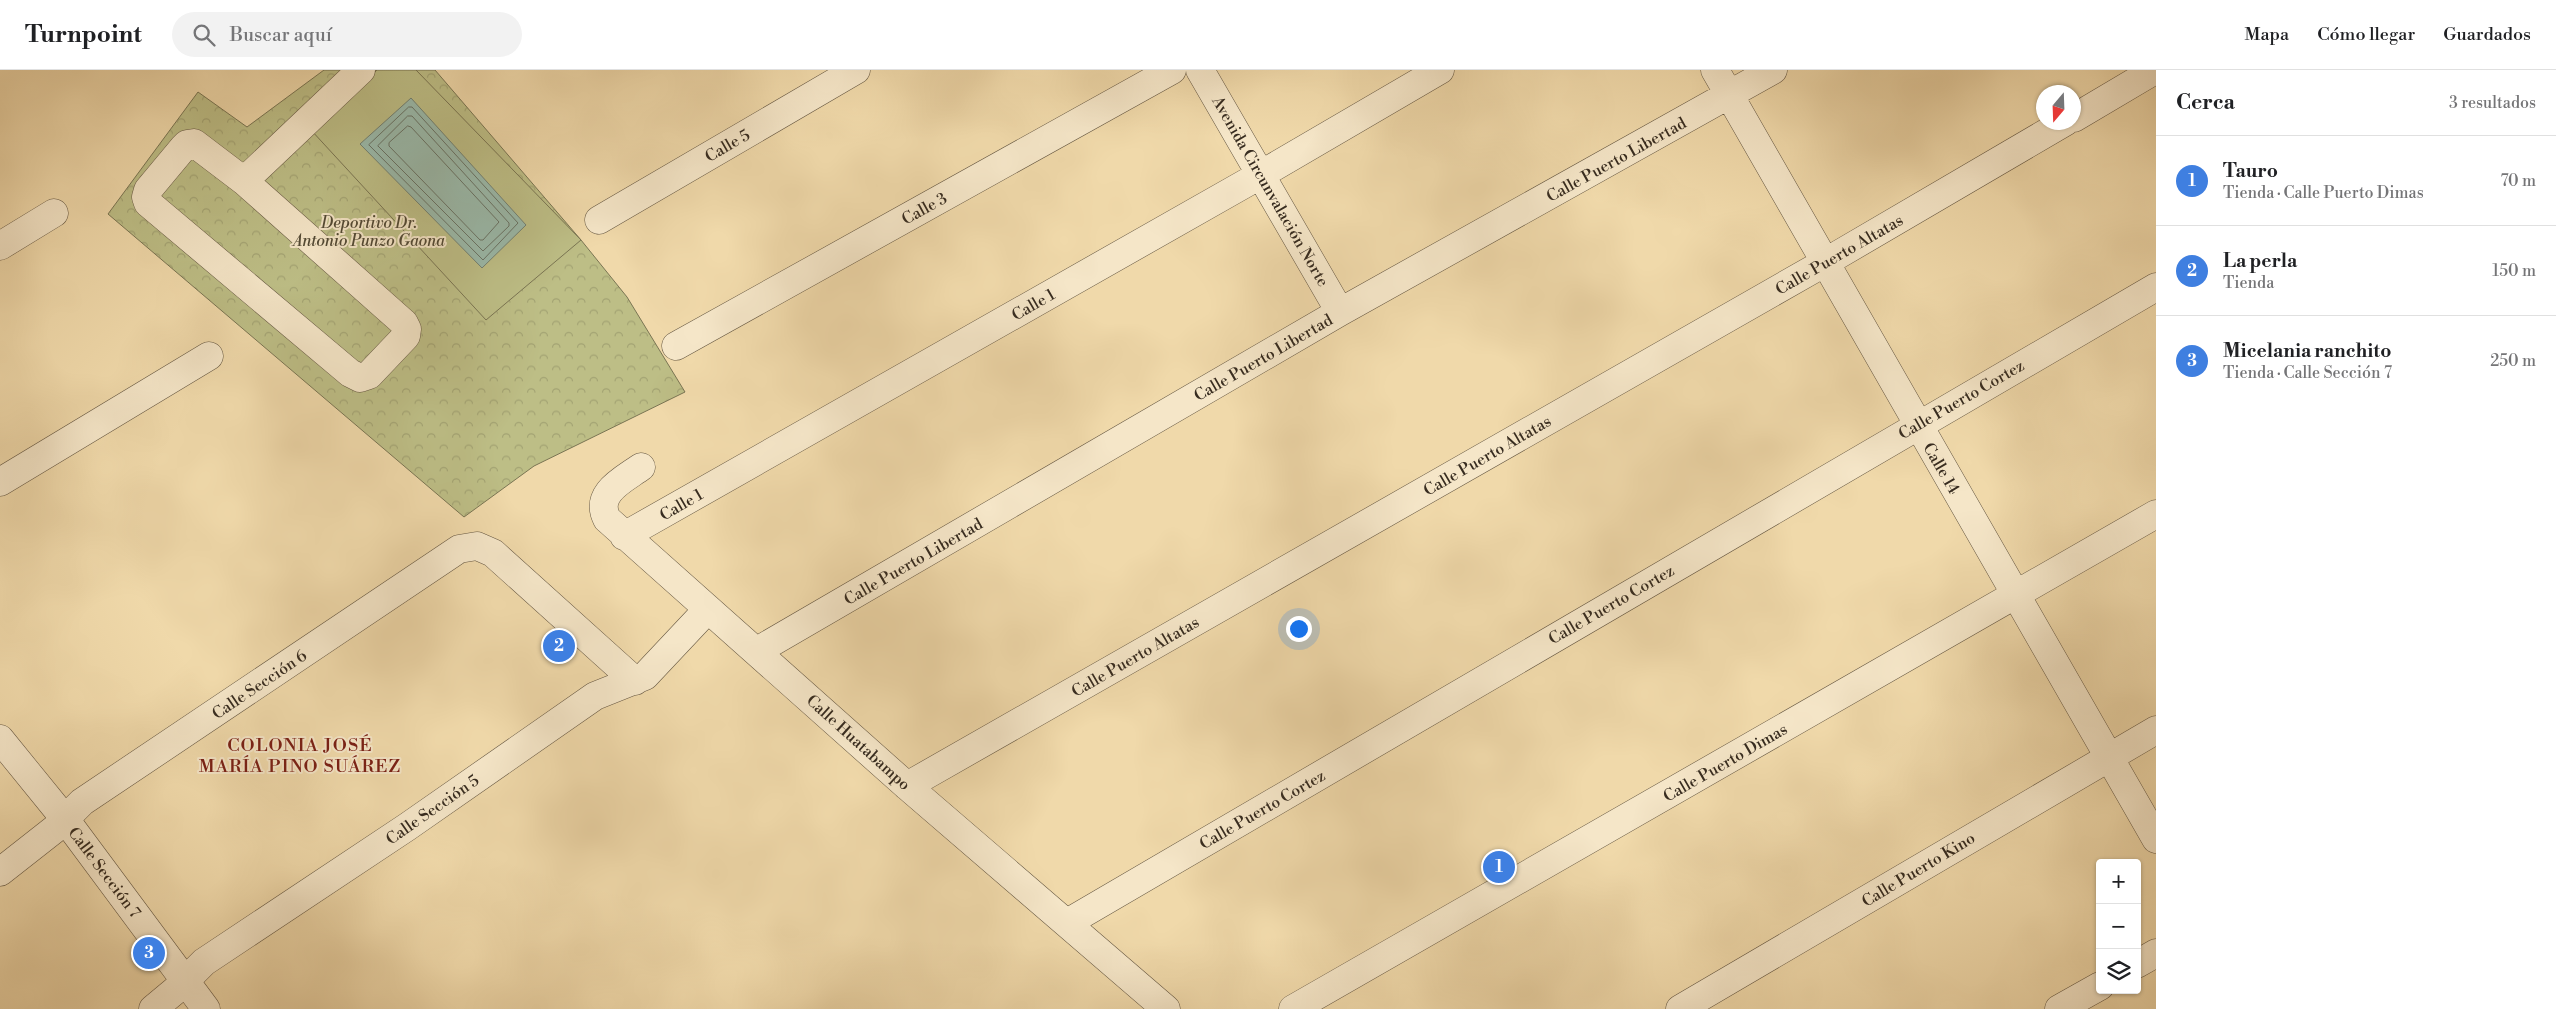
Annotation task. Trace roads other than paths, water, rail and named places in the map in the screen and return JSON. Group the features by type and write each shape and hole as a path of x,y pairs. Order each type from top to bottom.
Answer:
{"street":[{"path":"244,181 361,70"},
{"name":"Calle 5","path":"599,220 856,70"},
{"name":"Calle 3","path":"676,346 1172,70"},
{"name":"Avenida Circunvalación Norte","path":"1200,70 1262,174 1340,312"},
{"name":"Calle 1","path":"624,536 1262,174 1440,70"},
{"name":"Calle 14","path":"1715,70 2156,839"},
{"name":"Calle Puerto Libertad","path":"757,651 1340,312 1773,70"},
{"path":"2081,114 2155,70"},
{"name":"Calle Puerto Altatas","path":"907,786 1824,263 2051,130"},
{"path":"190,143 198,145 244,181 404,323 407,329 406,336 364,378 356,378 146,200 148,190 183,148 190,143"},
{"path":"0,246 54,213"},
{"name":"Calle Puerto Cortez","path":"1067,923 2156,287"},
{"path":"0,482 208,356"},
{"name":"Calle Huatabampo","path":"641,467 612,488 603,502 603,512 607,519 907,786 1166,1009"},
{"name":"Calle Puerto Dimas","path":"1293,1009 2156,514"},
{"name":"Calle Sección 6","path":"0,872 65,819 82,802 459,549 477,546 493,553 634,681"},
{"name":"Calle Sección 5","path":"153,1009 204,962 407,827 595,696 634,681 657,666 708,609"},
{"name":"Calle Puerto Kino","path":"1680,1009 2156,730"},
{"name":"Calle Sección 7","path":"0,739 65,819 206,1009"},
{"path":"2141,962 2156,953"},
{"path":"2059,1009 2096,988"}],"water":[{"path":"411,98 526,225 482,268 360,144"}],"place":[{"name":"La perla","path":"559,646"},
{"name":"Tauro","path":"1499,867"},
{"name":"Micelania ranchito","path":"149,953"}],"district":[{"name":"COLONIA JOSÉ MARÍA PINO SUÁREZ","path":"300,755"}],"park label":[{"name":"Deportivo Dr. Antonio Punzo Gaona","path":"369,231"}]}
